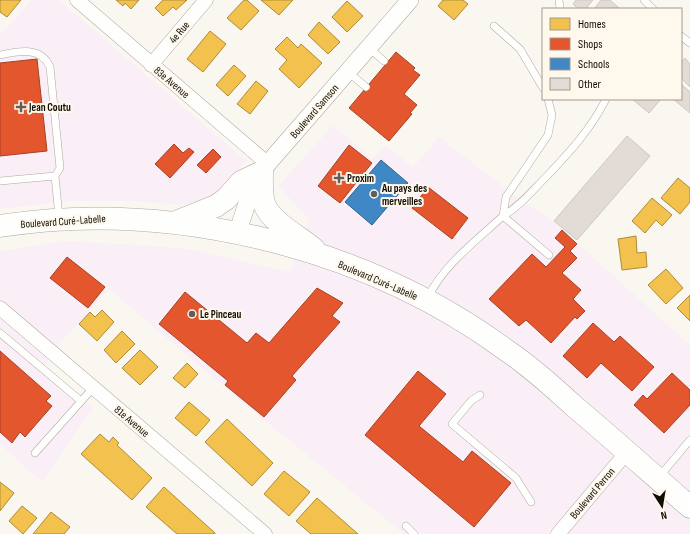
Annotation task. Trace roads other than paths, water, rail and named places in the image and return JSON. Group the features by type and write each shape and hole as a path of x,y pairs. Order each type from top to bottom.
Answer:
{"main road":[{"path":"174,223 216,206 226,199 241,182 265,168"},
{"path":"265,168 263,200 269,213 326,258"},
{"name":"Boulevard Curé-Labelle","path":"0,226 60,220 106,218 174,223 237,234 289,246 369,274 426,301 466,323 507,350 690,507"}],"street":[{"name":"83e Avenue","path":"77,0 151,64 265,168"},
{"name":"4e Rue","path":"151,64 206,0"},
{"name":"Boulevard Samson","path":"237,234 250,194 265,168 410,0"},
{"name":"81e Avenue","path":"0,308 265,534"},
{"name":"Boulevard Perron","path":"558,534 626,452"}],"lane":[{"path":"644,0 652,8"},
{"path":"494,26 520,49 542,86"},
{"path":"682,37 690,43"},
{"path":"368,48 384,61"},
{"path":"0,55 37,52 46,59 50,67 60,168 55,176 60,220"},
{"path":"348,72 366,87"},
{"path":"503,216 506,197 548,135 552,115 548,100"},
{"path":"426,301 436,282 451,263 503,216 516,208 557,165 592,124 605,100"},
{"path":"0,181 55,176"},
{"path":"503,216 549,255"},
{"path":"0,333 81,401"},
{"path":"34,453 93,388"},
{"path":"480,395 471,402 452,424 516,478 531,502"},
{"path":"657,478 690,440"},
{"path":"406,526 414,534"}],"place":[{"name":"Jean Coutu","path":"21,107"},
{"name":"Proxim","path":"339,178"},
{"name":"Au pays des merveilles","path":"374,194"},
{"name":"Le Pinceau","path":"192,314"}]}
